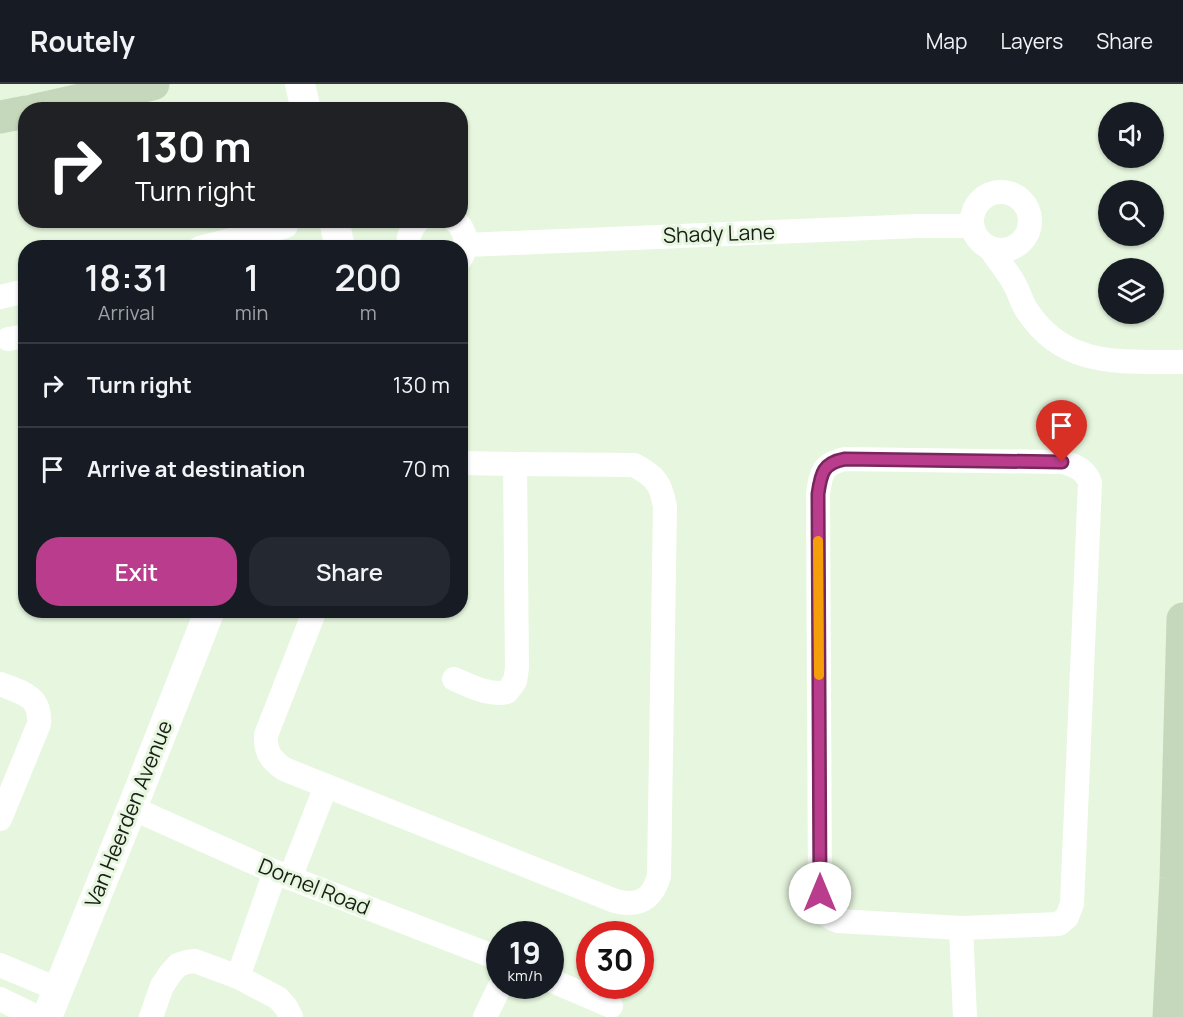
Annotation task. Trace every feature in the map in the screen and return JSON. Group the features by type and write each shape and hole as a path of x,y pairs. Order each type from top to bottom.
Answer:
{"main road":[{"path":"71,102 153,84"},
{"path":"0,117 18,114"},
{"path":"1169,1017 1176,878 1183,619"}],"street":[{"path":"300,84 304,102"},
{"path":"998,193 1016,196 1023,202 1030,218 1025,237 1018,244 1006,250 990,248 981,243 972,226 975,208 989,195 998,193"},
{"name":"Shady Lane","path":"468,252 907,226 972,226"},
{"path":"231,240 278,228"},
{"path":"1016,286 1018,244"},
{"path":"990,248 1016,286 1020,300 1029,313 1044,331 1064,347 1107,361 1183,362"},
{"path":"0,297 18,293"},
{"path":"856,459 1062,462 1075,466 1085,473 1090,483 1071,909 1067,917 1059,924 961,928 838,921 828,915 820,900 818,494 821,475 834,461 856,459"},
{"path":"312,618 266,735 266,742 273,761 284,770 615,901 628,904 640,902 652,893 659,876 665,507 663,493 651,474 634,465 468,463"},
{"path":"454,679 498,694 507,692 515,681 517,668 515,464"},
{"name":"Van Heerden Avenue","path":"46,1017 207,618"},
{"path":"0,684 33,700 36,704 39,724 0,819"},
{"path":"238,977 282,875 326,786"},
{"name":"Dornel Road","path":"132,808 282,875 486,954"},
{"path":"961,928 965,1017"},
{"path":"151,1017 162,986 178,965 195,961 238,977 278,998 291,1017"},
{"path":"0,965 57,989"},
{"path":"564,986 611,1006"},
{"path":"0,999 37,1017"},
{"path":"485,1017 494,999"}],"slow traffic":[{"path":"818,541 819,675"}],"route":[{"path":"820,893 818,494 821,475 834,461 845,459 1062,462"}]}
